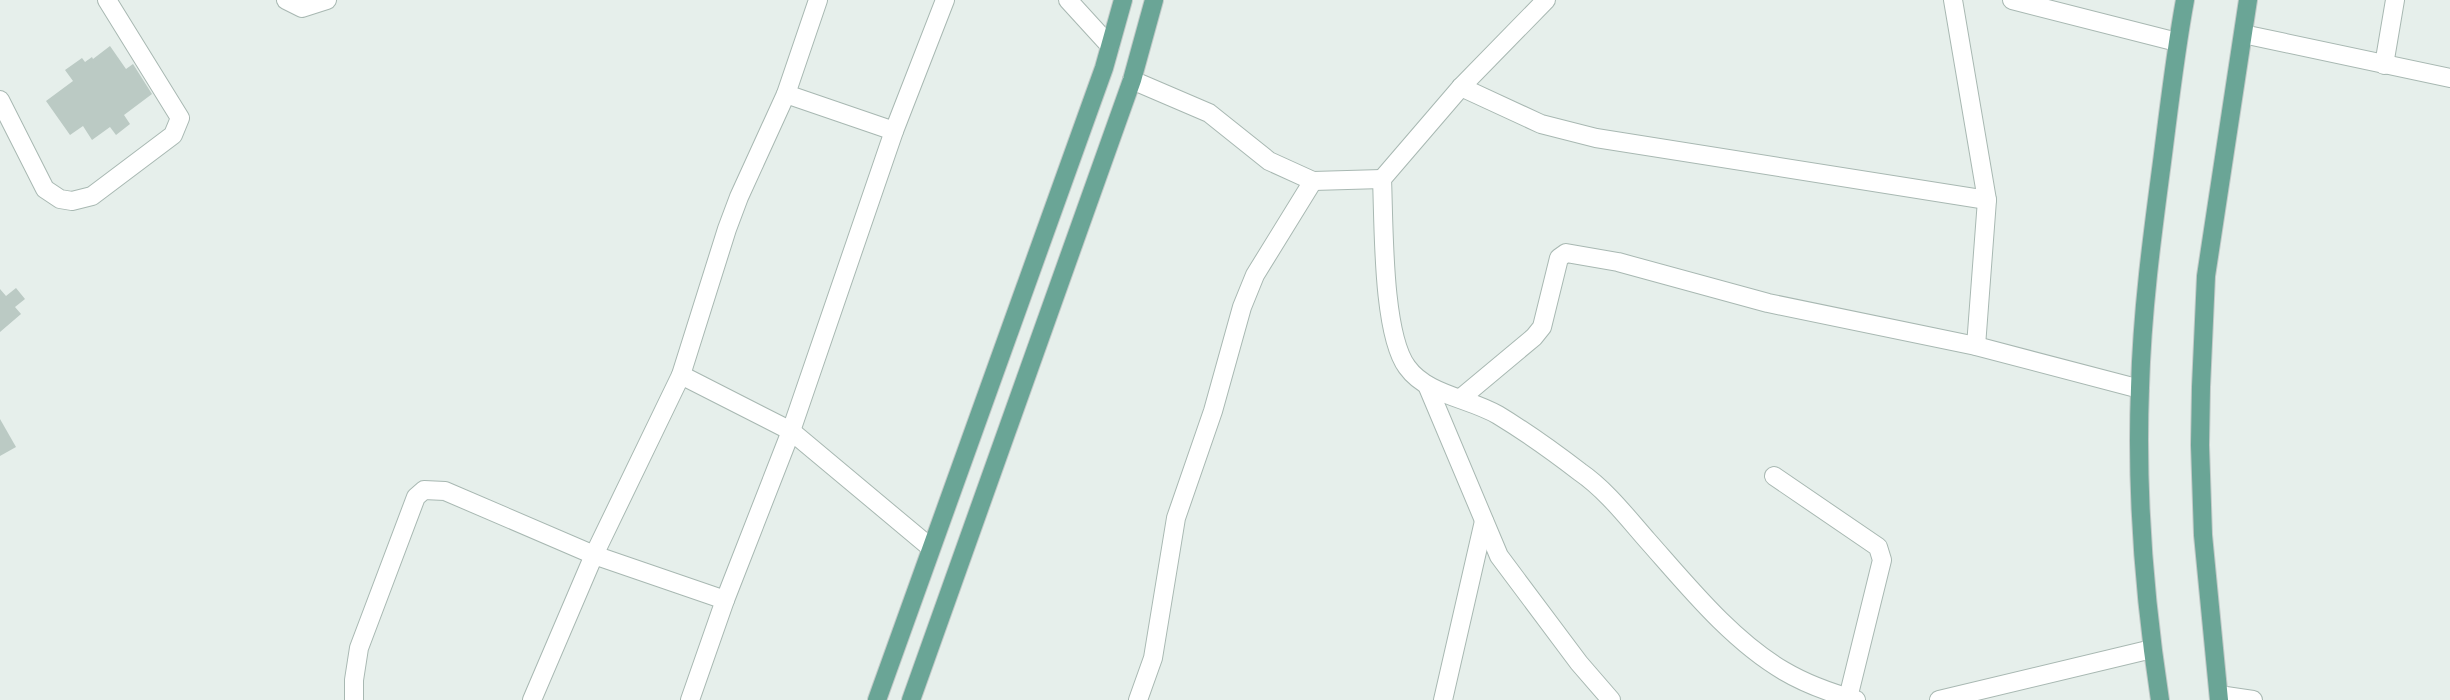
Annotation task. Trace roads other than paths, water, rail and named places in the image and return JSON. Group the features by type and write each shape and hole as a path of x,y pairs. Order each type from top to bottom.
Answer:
{"main road":[{"path":"877,700 1110,46 1123,0"},
{"path":"911,700 1132,80 1154,0"},
{"path":"2160,700 2142,557 2139,497 2140,389 2149,261 2177,42 2185,0"},
{"path":"2219,698 2203,535 2201,387 2206,276 2248,0"}],"street":[{"path":"0,100 45,189 60,199 72,201 92,196 173,135 180,118 107,0"},
{"path":"286,0 302,8 327,0"},
{"path":"532,700 594,555 681,375 731,218 786,94 818,0"},
{"path":"690,700 725,600 791,431 894,131 945,0"},
{"path":"1068,0 1110,46"},
{"path":"1546,0 1461,87 1382,179 1387,278 1394,341 1407,367 1427,385 1497,414 1582,472 1605,493 1702,602 1742,639 1782,670 1851,699 1882,560 1878,547 1774,476"},
{"path":"1953,0 1987,200 1976,346"},
{"path":"2012,0 2177,42"},
{"path":"2384,65 2395,0"},
{"path":"2243,34 2450,78"},
{"path":"1132,80 1209,113 1269,161 1313,181 1382,179"},
{"path":"1461,87 1541,124 1596,138 1987,200"},
{"path":"786,94 894,131"},
{"path":"1138,700 1152,658 1176,518 1213,411 1242,307 1255,275 1313,181"},
{"path":"1461,398 1534,337 1542,327 1559,258 1566,253 1618,261 1768,303 1976,346 2140,389"},
{"path":"681,375 791,431 931,548"},
{"path":"1427,385 1498,556 1579,663 1611,700"},
{"path":"354,700 354,680 359,648 416,497 424,490 445,491 594,555 725,600"},
{"path":"1443,700 1484,521"},
{"path":"1939,700 2152,649"},
{"path":"2219,698 2253,700"}]}
